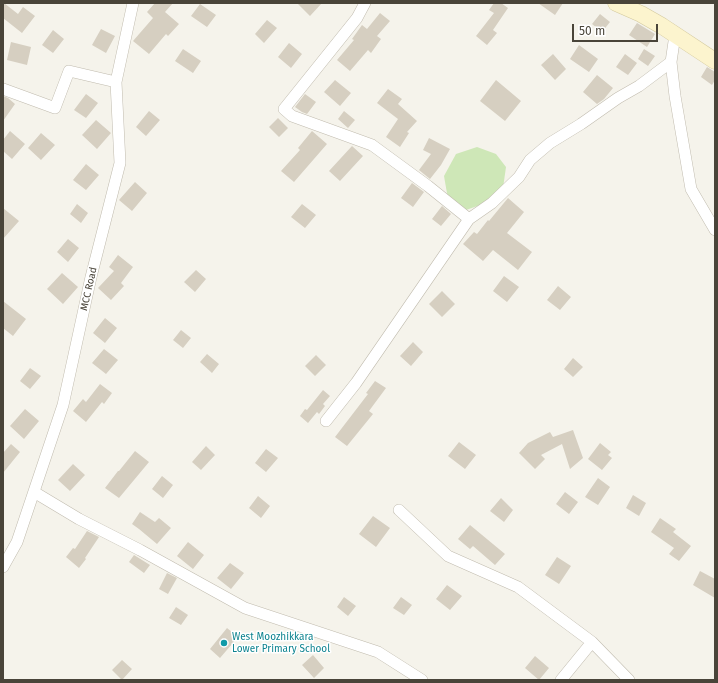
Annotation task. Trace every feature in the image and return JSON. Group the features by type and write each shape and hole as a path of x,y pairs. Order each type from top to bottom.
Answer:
{"main road":[{"path":"616,3 641,14 662,26 715,61"}],"street":[{"name":"MCC Road","path":"3,567 17,542 63,405 91,277 120,163 116,82 133,3"},
{"path":"365,3 356,18 284,109 292,116 372,145 428,186 469,219"},
{"path":"675,35 671,62 674,96 691,188 715,230"},
{"path":"326,421 356,383 469,219 492,203 519,177 530,160 550,144 618,98 639,86 671,62"},
{"path":"3,89 55,108 69,70 116,82"},
{"path":"34,492 79,519 140,550 245,608 378,652 422,680"},
{"path":"399,510 448,556 518,587 592,642 629,680"},
{"path":"561,680 592,642"}],"green space":[{"path":"477,147 496,154 506,167 503,188 486,203 466,210 448,199 444,176 456,154"}],"building":[{"path":"3,3 18,14 23,7 35,16 22,33 3,18"},
{"path":"155,3 173,3 165,12 179,24 168,36 166,34 149,54 133,41 153,18 147,12"},
{"path":"297,3 322,3 310,16"},
{"path":"494,3 501,3 508,8 493,30 497,33 487,45 476,36 494,13 489,10"},
{"path":"538,3 563,3 555,15"},
{"path":"200,4 216,15 207,27 191,16"},
{"path":"380,13 390,21 377,36 381,39 371,53 368,50 350,71 337,60 354,40 352,39 362,25 367,29"},
{"path":"600,14 610,22 602,32 592,24"},
{"path":"267,20 277,28 264,43 255,34"},
{"path":"637,23 655,34 647,47 629,35"},
{"path":"101,29 115,36 106,53 92,45"},
{"path":"53,30 64,39 53,53 42,45"},
{"path":"11,42 31,47 27,65 7,60"},
{"path":"289,43 302,54 291,68 278,57"},
{"path":"579,45 598,59 589,72 570,59"},
{"path":"183,49 201,61 193,73 175,61"},
{"path":"644,49 655,56 648,66 638,59"},
{"path":"553,54 566,69 555,80 541,65"},
{"path":"625,54 637,63 628,75 616,67"},
{"path":"707,67 715,72 715,80 712,85 701,77"},
{"path":"597,75 613,88 604,99 597,104 583,92"},
{"path":"335,80 351,93 340,106 324,92"},
{"path":"496,80 521,101 505,121 480,101"},
{"path":"388,89 402,99 398,104 417,121 407,132 409,133 400,147 386,137 398,119 377,103"},
{"path":"86,94 98,103 86,118 74,110"},
{"path":"305,94 316,102 307,114 295,107"},
{"path":"3,96 15,104 3,121"},
{"path":"149,111 160,120 146,136 136,127"},
{"path":"344,111 355,120 348,128 338,119"},
{"path":"278,118 288,128 279,137 269,127"},
{"path":"96,120 111,133 97,149 82,135"},
{"path":"10,131 25,144 12,159 3,151 3,140"},
{"path":"312,131 327,144 294,182 281,171 300,150 298,148"},
{"path":"41,133 55,145 41,160 28,148"},
{"path":"429,138 450,149 441,165 430,179 419,170 431,154 423,150"},
{"path":"352,146 363,156 340,181 329,171"},
{"path":"86,164 99,175 86,190 73,180"},
{"path":"135,182 147,193 132,211 119,200"},
{"path":"412,183 424,192 413,207 401,198"},
{"path":"508,198 524,212 507,233 532,252 518,270 493,250 483,261 463,244 474,232 477,234"},
{"path":"77,204 88,213 81,223 70,214"},
{"path":"302,204 316,215 305,228 291,217"},
{"path":"442,206 451,214 441,226 432,219"},
{"path":"3,208 19,221 3,239"},
{"path":"68,239 79,248 68,262 57,252"},
{"path":"118,255 133,267 121,283 124,286 111,300 98,288 114,271 109,267"},
{"path":"196,270 206,279 195,292 184,282"},
{"path":"62,273 78,287 63,304 47,289"},
{"path":"504,276 519,287 507,302 493,291"},
{"path":"558,286 571,297 560,310 547,300"},
{"path":"442,291 455,304 442,317 429,304"},
{"path":"3,301 26,319 13,336 3,328"},
{"path":"105,318 117,328 105,343 93,333"},
{"path":"181,330 191,338 183,348 173,340"},
{"path":"413,342 423,352 411,366 400,356"},
{"path":"104,349 118,360 106,374 92,363"},
{"path":"207,354 219,364 212,373 200,362"},
{"path":"316,355 326,365 315,376 305,366"},
{"path":"573,358 583,367 573,377 564,369"},
{"path":"30,368 41,376 30,389 20,381"},
{"path":"375,381 386,388 369,411 373,414 347,446 335,437 368,394 366,393"},
{"path":"100,384 112,393 104,404 102,402 86,422 73,411 83,399 86,402"},
{"path":"323,390 330,396 323,404 325,406 319,414 317,412 308,423 300,416 305,409 307,410"},
{"path":"25,409 39,421 24,439 10,426"},
{"path":"573,430 583,458 570,469 562,444 541,455 545,459 535,469 519,453 528,443 550,432 553,437"},
{"path":"459,442 476,455 465,469 448,456"},
{"path":"600,443 611,452 608,455 612,458 602,470 588,459"},
{"path":"11,444 20,452 3,473 3,453"},
{"path":"206,446 215,455 201,470 192,462"},
{"path":"266,449 278,458 266,472 255,463"},
{"path":"135,451 149,462 119,498 105,488"},
{"path":"73,464 85,475 70,491 58,480"},
{"path":"162,476 173,485 163,498 152,489"},
{"path":"598,478 610,487 598,505 585,497"},
{"path":"565,492 578,502 569,514 556,504"},
{"path":"633,495 646,503 639,516 626,508"},
{"path":"258,496 270,506 261,518 249,508"},
{"path":"501,498 513,510 504,522 490,511"},
{"path":"140,512 155,522 159,518 171,528 157,544 132,524"},
{"path":"373,516 390,528 376,547 359,534"},
{"path":"660,518 676,529 673,532 691,546 679,561 669,554 674,548 651,532"},
{"path":"470,525 505,554 495,565 473,546 470,549 458,539"},
{"path":"87,531 99,537 79,568 66,557 73,548 75,549"},
{"path":"188,542 204,555 193,569 177,556"},
{"path":"134,555 150,565 144,573 129,562"},
{"path":"557,557 571,566 559,584 545,575"},
{"path":"230,563 244,573 231,589 217,578"},
{"path":"700,571 715,579 715,598 693,585"},
{"path":"167,573 177,578 168,594 159,589"},
{"path":"447,585 462,596 450,610 436,599"},
{"path":"344,597 356,606 348,616 337,607"},
{"path":"401,597 412,605 404,615 393,608"},
{"path":"176,607 188,615 181,625 169,618"},
{"name":"West Moozhikkara Lower Primary School","path":"227,628 238,637 220,658 210,649"},
{"path":"313,655 324,668 314,678 302,665"},
{"path":"535,656 549,668 539,680 525,668"},
{"path":"122,660 132,669 122,680 112,670"}],"place":[{"name":"West Moozhikkara Lower Primary School","path":"224,643"}]}
